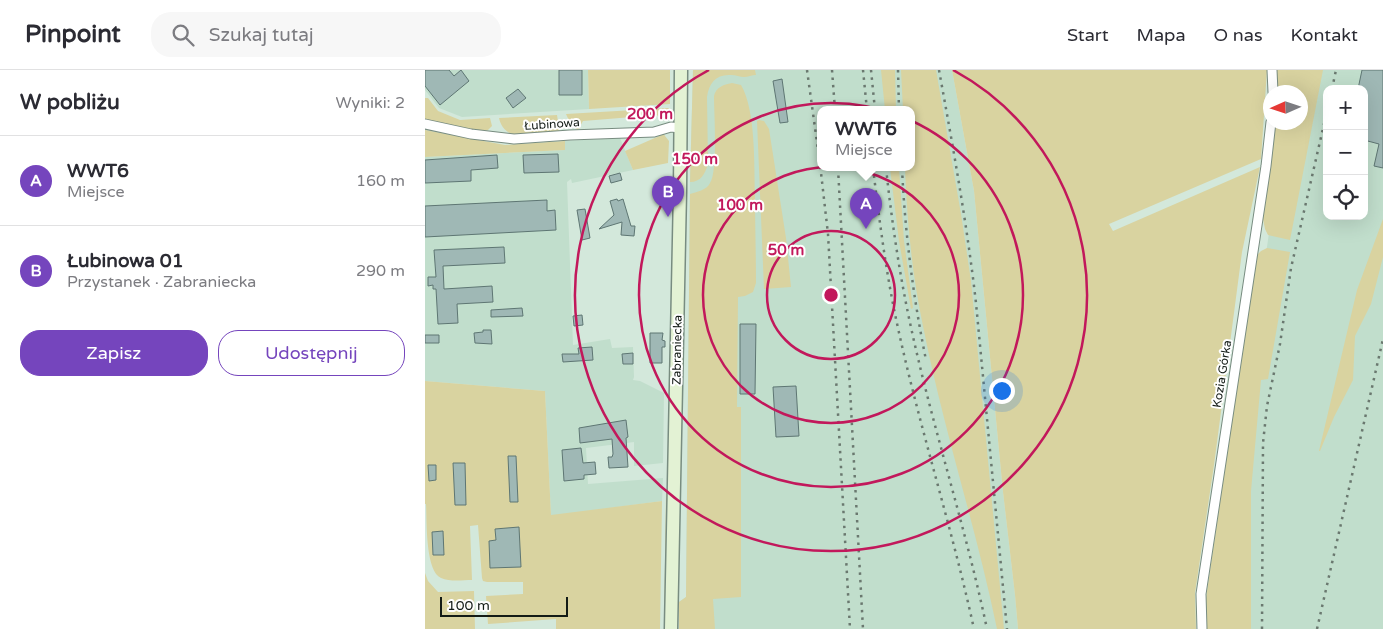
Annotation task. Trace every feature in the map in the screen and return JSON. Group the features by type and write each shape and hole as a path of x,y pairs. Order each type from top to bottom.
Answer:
{"main road":[{"name":"Zabraniecka","path":"671,629 681,70"}],"street":[{"path":"1272,70 1273,85"},
{"name":"Łubinowa","path":"425,124 471,134 514,139 654,132 680,128"},
{"name":"Kozia Górka","path":"1202,629 1201,594 1265,175 1270,130"}],"shaded area":[{"path":"425,70 588,70 589,109 462,117 439,108 425,90"},
{"path":"588,70 670,70 670,104 589,109"},
{"path":"693,70 952,70 974,191 1018,629 679,629 679,602 686,597 690,182"},
{"path":"693,70 755,70 756,75 744,77 733,75 721,76 714,80 709,88 707,97 708,164 702,177 697,181 690,182"},
{"path":"881,70 895,70 896,106 885,106"},
{"path":"901,70 936,70 971,281 1004,629 997,629 940,402 919,306 911,247 905,171 915,171 915,106 903,106"},
{"path":"952,70 1267,70 1266,85 1263,85 1261,159 1109,224 1113,231 1260,167 1242,252 1195,593 1196,629 1018,629 974,191"},
{"path":"1276,70 1323,70 1290,240 1268,235 1263,219 1275,130 1308,130 1308,85 1277,85"},
{"path":"1284,70 1383,70 1383,629 1219,629 1256,324 1281,149 1295,130 1308,130 1308,85 1296,85"},
{"path":"732,83 741,85 746,96 752,123 755,195 756,283 753,292 738,297 737,407 741,407 741,597 713,599 715,629 679,629 679,602 686,597 690,194 701,190 710,183 715,155 714,96 716,90 720,87"},
{"path":"425,98 428,98 438,111 460,120 490,118 492,126 485,131 432,123 425,119"},
{"path":"668,108 671,110 671,114 662,121 657,115 583,121 578,130 571,125 566,114"},
{"path":"557,115 560,134 514,135 504,129 499,118"},
{"path":"757,121 764,121 769,129 786,238 791,287 764,289"},
{"path":"425,130 505,145 565,141 565,150 425,157"},
{"path":"664,134 669,141 668,163 633,170 625,151"},
{"path":"620,138 633,170 572,183 571,179 567,182 573,345 610,339 612,348 633,347 633,380 640,381 664,393 663,463 634,466 634,442 586,448 588,484 663,478 662,501 551,516 545,391 425,381 425,157 565,150 565,141"},
{"path":"890,171 899,171 904,241 913,308 911,309 899,241"},
{"path":"1383,219 1383,257 1371,304 1355,336 1353,380 1319,451 1357,290"},
{"path":"1267,248 1290,252 1268,379 1261,380 1251,491 1251,629 1206,629 1206,598 1256,256"},
{"path":"425,381 545,391 551,515 662,501 660,629 556,629 556,619 488,624 486,596 523,594 523,582 483,581 478,525 470,526 472,580 448,580 441,578 436,573 429,556 425,504"},
{"path":"666,493 668,493 666,629 664,629"},
{"path":"425,573 428,581 438,592 474,591 475,629 425,629"}],"building":[{"path":"425,70 449,70 454,76 461,70 469,81 440,105 425,86"},
{"path":"559,70 582,70 582,95 559,95"},
{"path":"1362,70 1383,70 1383,168 1374,166 1379,144 1368,141 1368,85 1359,85"},
{"path":"782,79 788,122 780,123 773,81"},
{"path":"518,89 526,98 513,108 506,98"},
{"path":"558,154 559,172 524,173 523,155"},
{"path":"497,155 498,168 471,170 471,181 425,183 425,160"},
{"path":"620,173 622,180 611,183 609,176"},
{"path":"617,199 618,201 623,199 631,226 635,226 634,236 621,235 622,222 599,229 614,215 610,201"},
{"path":"547,200 547,211 555,210 556,230 425,237 425,206"},
{"path":"585,209 590,238 582,240 577,210"},
{"path":"504,247 505,263 443,266 444,289 492,286 493,302 457,304 458,323 438,324 436,289 433,289 433,285 428,286 428,277 436,277 434,250"},
{"path":"522,308 523,316 491,317 491,310"},
{"path":"582,315 583,325 574,326 573,316"},
{"path":"740,324 756,324 755,394 740,394"},
{"path":"483,330 491,330 492,344 475,343 474,333 483,332"},
{"path":"650,333 663,333 662,340 665,341 665,347 662,347 662,363 650,363"},
{"path":"425,335 439,335 439,343 425,343"},
{"path":"592,347 593,360 563,362 562,354 579,354 578,348"},
{"path":"633,353 633,364 623,364 622,354"},
{"path":"796,386 799,436 776,437 773,387"},
{"path":"626,420 628,467 609,468 608,457 612,457 613,454 612,439 580,443 579,428"},
{"path":"581,448 583,463 595,462 596,474 584,475 584,479 564,481 562,450"},
{"path":"508,456 516,456 518,502 510,502"},
{"path":"453,463 465,463 466,505 455,505"},
{"path":"428,465 436,465 436,480 429,481"},
{"path":"519,527 521,567 490,568 489,541 496,540 495,529"},
{"path":"443,531 444,555 433,555 432,532"}],"railway":[{"path":"807,70 817,142"},
{"path":"832,70 835,106"},
{"path":"863,70 867,106"},
{"path":"871,70 875,106"},
{"path":"898,70 899,106"},
{"path":"939,70 964,215 976,303 1007,629"},
{"path":"1333,85 1336,70"},
{"path":"1262,629 1263,443 1267,406 1280,344 1291,268 1323,128"},
{"path":"821,171 828,234 850,629"},
{"path":"838,171 863,629"},
{"path":"873,171 885,259 895,314 913,393 974,629"},
{"path":"886,171 897,250 912,332 930,407 970,554 987,629"},
{"path":"902,171 910,264 926,360"},
{"path":"1317,629 1383,339"}],"place":[{"name":"Łubinowa 01","path":"668,217"},
{"name":"WWT6","path":"866,229"}]}
